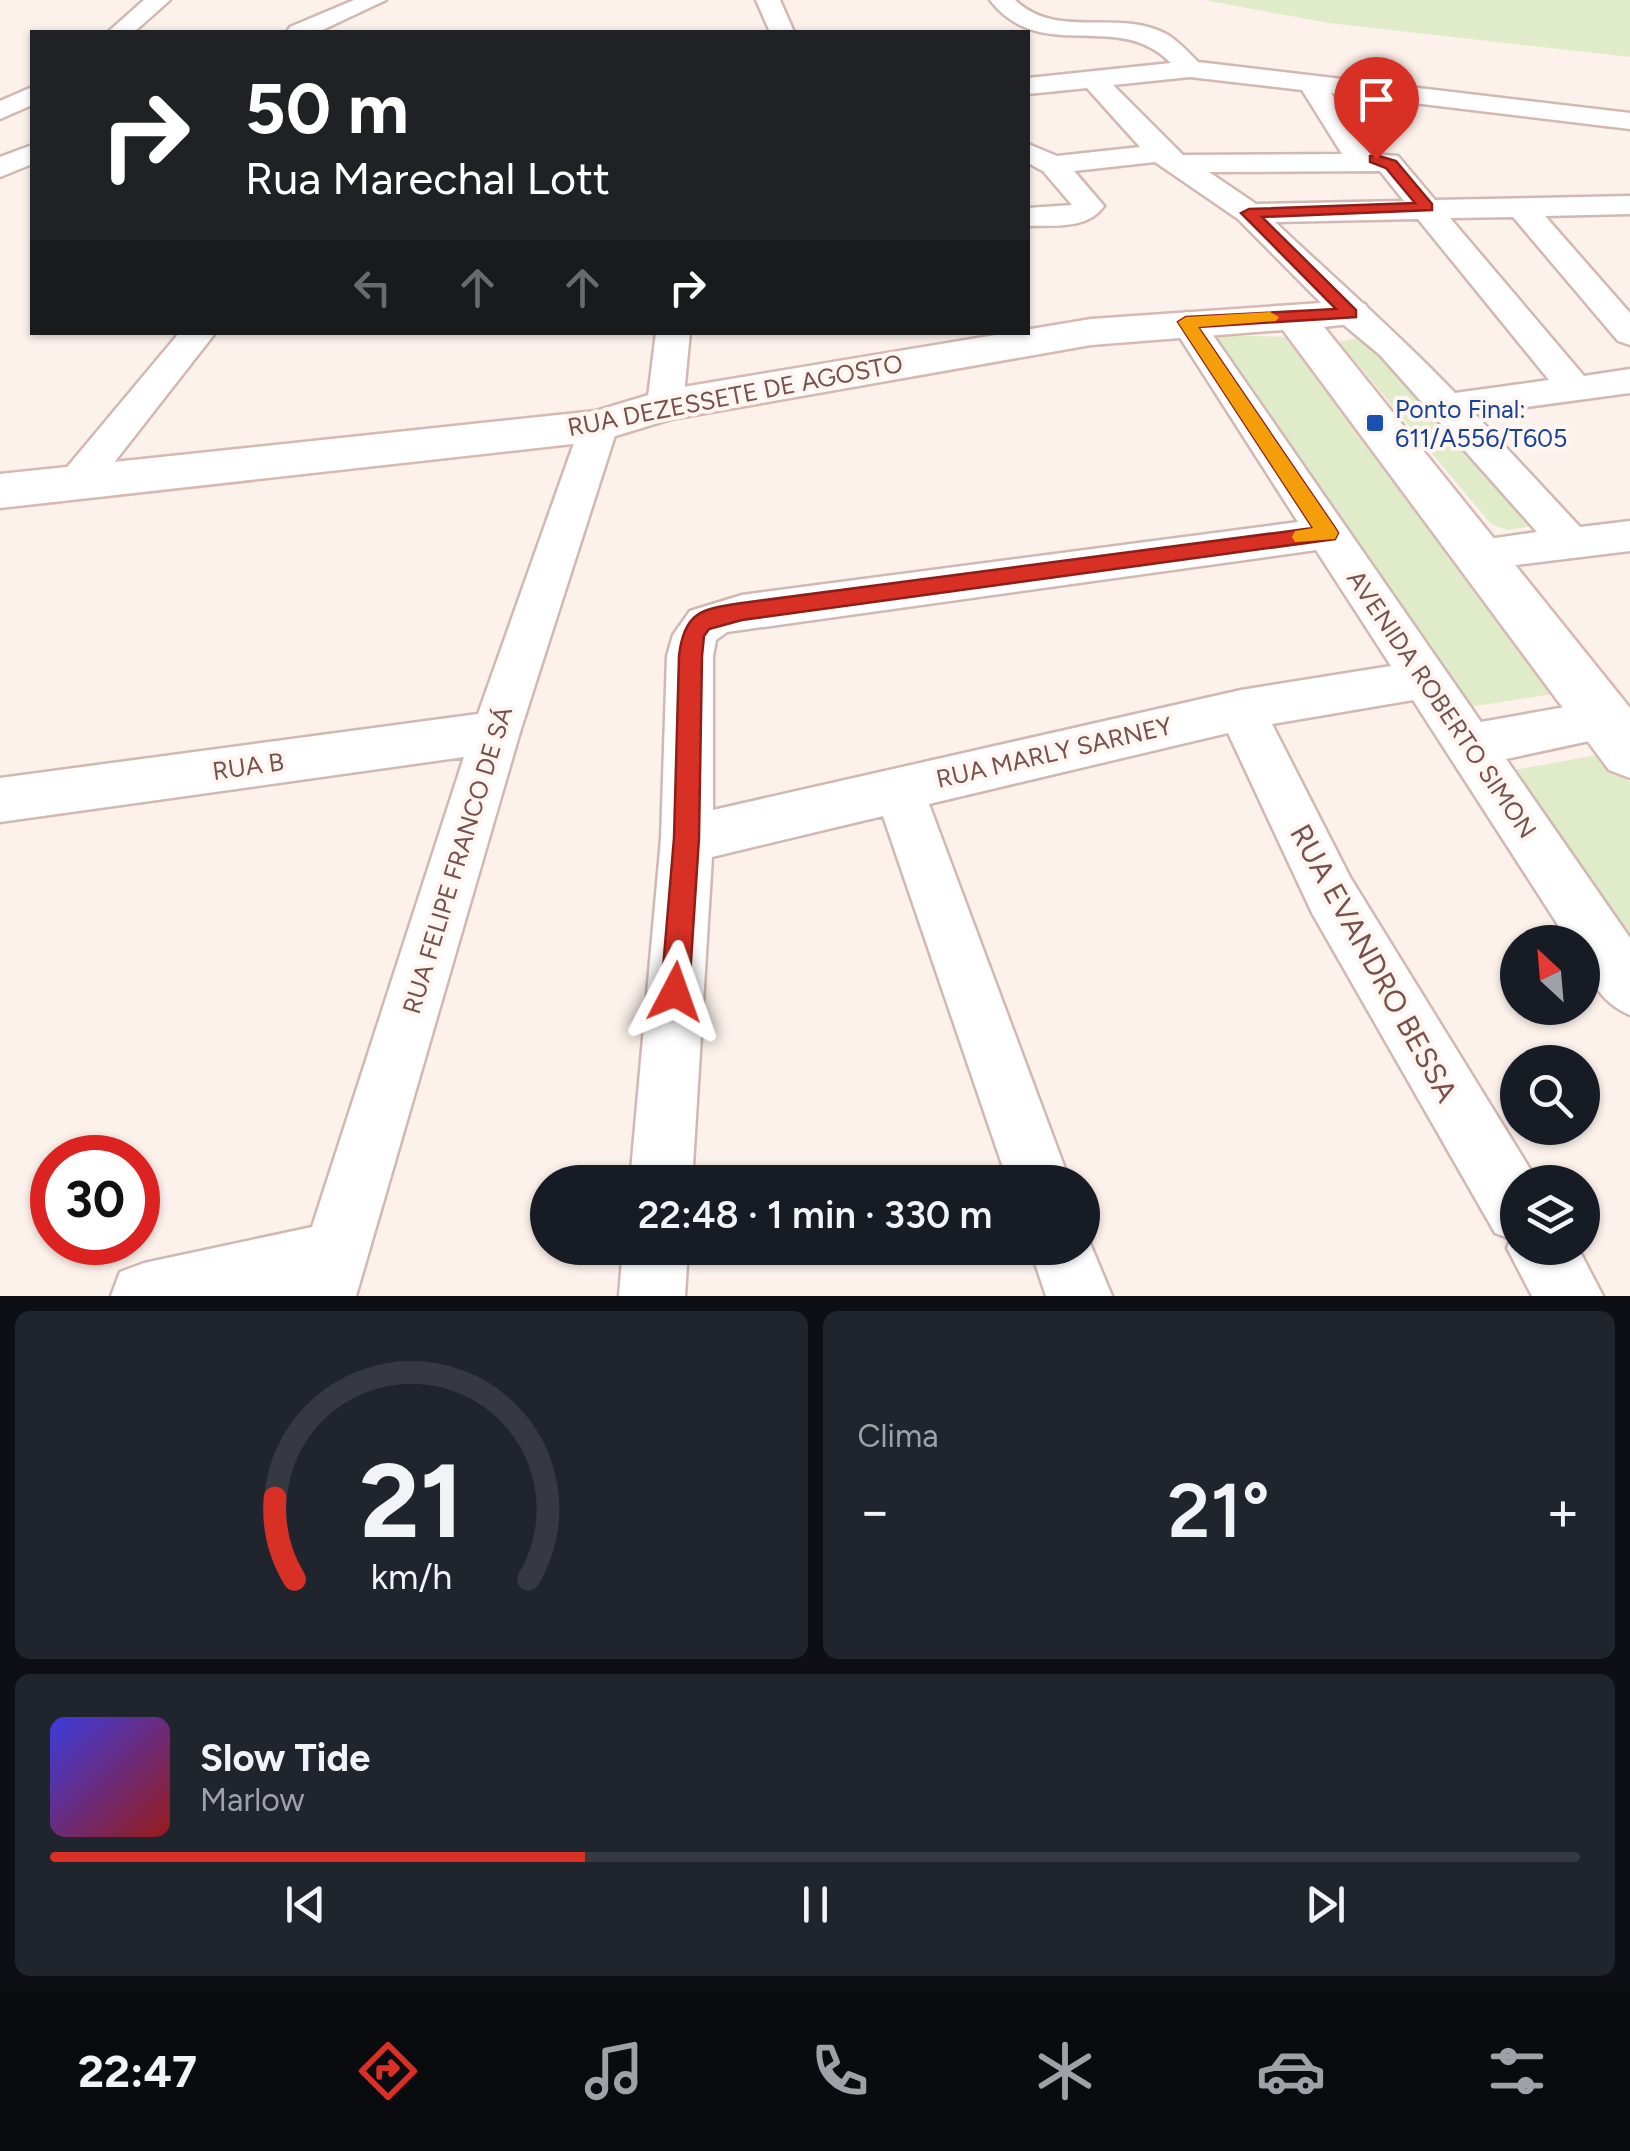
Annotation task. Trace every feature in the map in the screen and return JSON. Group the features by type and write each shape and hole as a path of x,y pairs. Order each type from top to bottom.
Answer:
{"street":[{"path":"122,30 158,0"},
{"path":"304,30 374,0"},
{"path":"768,0 781,30"},
{"path":"1002,0 1016,17 1041,27 1154,38 1190,69"},
{"path":"1030,86 1190,69 1630,121"},
{"path":"1094,80 1170,159 1249,213 1350,313 1392,347 1571,543"},
{"path":"1311,83 1360,160"},
{"path":"0,112 30,97"},
{"path":"0,168 30,155"},
{"path":"1040,158 1382,160 1391,164 1576,390"},
{"path":"1030,217 1080,214 1090,206 1040,158"},
{"path":"1249,213 1630,205"},
{"path":"1520,206 1630,334"},
{"name":"RUA DEZESSETE DE AGOSTO","path":"0,491 599,426 666,405 999,345 1186,322 1350,313"},
{"path":"1293,316 1618,736"},
{"name":"AVENIDA ROBERTO SIMON","path":"1186,322 1630,987"},
{"path":"77,482 197,335"},
{"path":"666,405 673,335"},
{"path":"1447,406 1630,381"},
{"name":"RUA FELIPE FRANCO DE SÁ","path":"329,1275 496,732 599,426"},
{"path":"661,1165 686,838 690,656 692,634 701,623 713,616 1328,533"},
{"path":"1476,554 1630,536"},
{"name":"RUA MARLY SARNEY","path":"686,838 1241,710 1425,679"},
{"name":"RUA EVANDRO BESSA","path":"1241,710 1331,895 1500,1180"},
{"name":"RUA B","path":"0,800 496,732"},
{"path":"1469,745 1618,736"},
{"path":"898,787 1033,1165"},
{"path":"652,1296 655,1265"},
{"path":"1068,1265 1079,1296"},
{"path":"1551,1265 1570,1296"},
{"path":"144,1296 329,1275"}],"green space":[{"path":"1204,0 1630,0 1630,57 1329,23"},
{"path":"1215,335 1288,337 1558,693 1470,707"},
{"path":"1366,336 1531,518 1528,527 1507,530 1491,524 1339,342"},
{"path":"1608,753 1630,783 1630,937 1514,770"}],"slow traffic":[{"path":"1270,317 1186,322 1328,533 1303,537"}],"place":[{"name":"Ponto Final: 611/A556/T605","path":"1375,423"}],"route":[{"path":"675,992 686,838 690,656 692,634 701,623 713,616 1328,533 1186,322 1350,313 1249,213 1427,207 1391,164 1376,159"}]}
